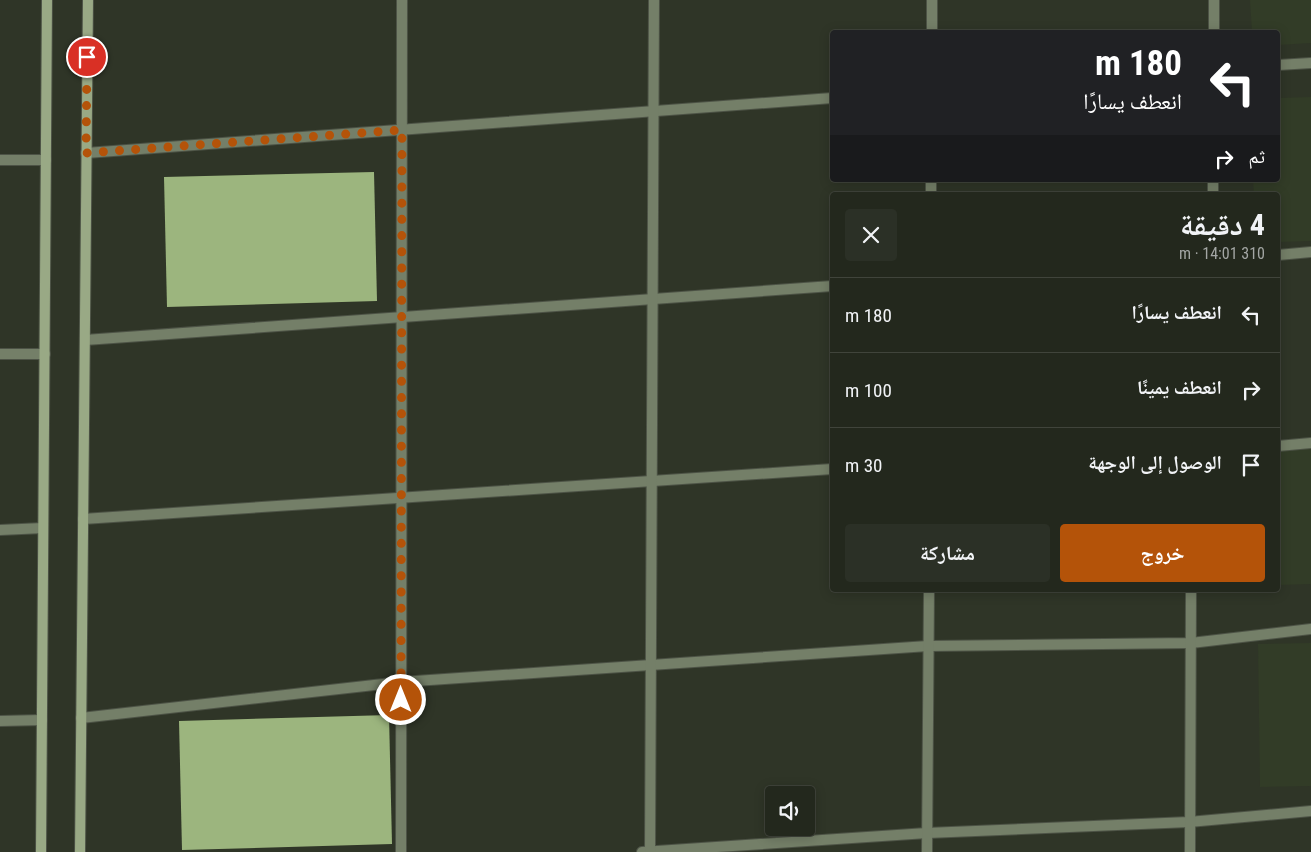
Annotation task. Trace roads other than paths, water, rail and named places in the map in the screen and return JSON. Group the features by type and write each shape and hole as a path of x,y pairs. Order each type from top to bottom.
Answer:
{"main road":[{"path":"41,852 47,0"},
{"path":"80,852 88,0"}],"street":[{"path":"401,852 402,0"},
{"path":"650,852 654,0"},
{"path":"932,0 932,30"},
{"path":"1214,0 1214,30"},
{"path":"1280,65 1311,63"},
{"path":"86,153 830,98"},
{"path":"0,160 46,160"},
{"path":"1280,255 1311,252"},
{"path":"85,340 830,286"},
{"path":"0,354 45,354"},
{"path":"1280,446 1311,443"},
{"path":"83,519 830,468"},
{"path":"0,530 43,528"},
{"path":"927,852 929,592"},
{"path":"1190,852 1191,592"},
{"path":"81,718 401,682 928,646 1191,643 1311,629"},
{"path":"0,721 42,720"},
{"path":"642,852 927,833 1190,822 1311,811"}]}
